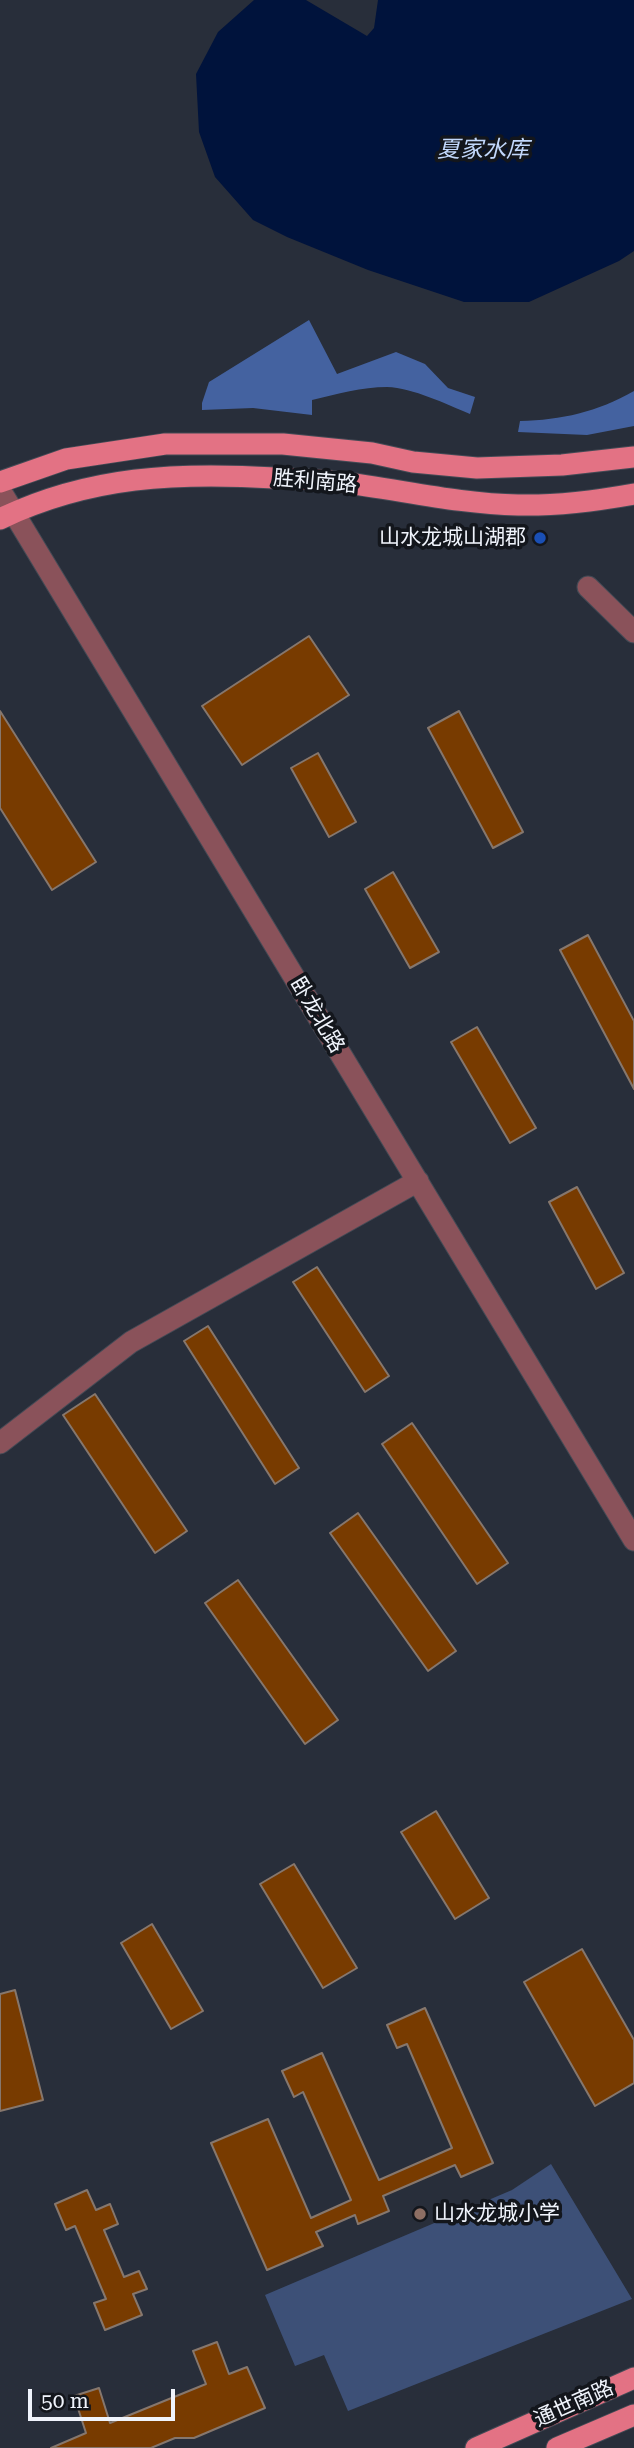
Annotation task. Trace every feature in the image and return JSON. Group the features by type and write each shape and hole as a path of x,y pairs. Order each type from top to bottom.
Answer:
{"main road":[{"name":"胜利南路","path":"0,482 66,459 165,444 283,443 372,453 413,462 478,468 562,465 634,457"},
{"name":"胜利南路","path":"7,516 61,495 116,481 177,475 228,475 337,482 457,500 517,505 589,502 634,494"},
{"name":"通世南路","path":"476,2448 634,2378"},
{"name":"通世南路","path":"557,2448 634,2415"}],"street":[{"name":"卧龙北路","path":"0,490 7,516 418,1181 634,1540"},
{"path":"587,587 634,632"},
{"path":"0,1443 131,1342 418,1181"}],"shaded area":[{"path":"309,320 337,374 396,352 425,364 448,388 475,397 470,414 418,393 387,387 312,400 312,415 253,408 202,410 209,382"},
{"path":"634,391 634,426 587,435 518,432 520,421 579,413"},
{"path":"551,2164 632,2299 348,2411 324,2355 295,2366 265,2295 512,2190"}],"water":[{"name":"夏家水库","path":"254,0 306,0 367,36 374,28 378,0 634,0 634,251 619,261 529,302 464,302 368,270 253,220 215,177 199,132 196,74 218,32"}],"building":[{"path":"309,636 349,695 242,765 202,706"},
{"path":"0,711 96,862 52,890 0,808"},
{"path":"459,711 523,832 493,848 428,728"},
{"path":"318,753 356,822 329,837 291,768"},
{"path":"393,872 439,952 410,968 365,889"},
{"path":"588,935 634,1021 634,1089 560,950"},
{"path":"477,1027 536,1128 510,1143 451,1042"},
{"path":"577,1187 624,1273 596,1289 549,1202"},
{"path":"317,1267 389,1376 365,1392 293,1282"},
{"path":"208,1326 299,1468 275,1484 184,1341"},
{"path":"95,1394 187,1531 155,1553 63,1415"},
{"path":"412,1423 508,1563 477,1584 382,1444"},
{"path":"358,1513 456,1651 428,1671 330,1533"},
{"path":"238,1580 338,1720 305,1744 205,1603"},
{"path":"436,1811 489,1898 455,1919 401,1832"},
{"path":"294,1864 357,1968 323,1988 260,1884"},
{"path":"152,1924 203,2011 171,2029 121,1943"},
{"path":"582,1949 634,2040 634,2083 595,2106 524,1982"},
{"path":"15,1990 43,2100 0,2111 0,1994"},
{"path":"425,2008 493,2163 461,2177 455,2165 383,2196 389,2211 358,2224 355,2215 316,2232 323,2246 267,2270 211,2143 268,2119 311,2218 351,2200 303,2092 294,2097 282,2071 322,2053 379,2180 452,2148 407,2044 397,2048 387,2025"},
{"path":"87,2190 96,2210 110,2204 118,2224 104,2230 124,2277 139,2271 147,2289 133,2294 142,2315 105,2330 94,2303 106,2299 75,2226 66,2230 55,2204"},
{"path":"217,2342 229,2374 247,2367 265,2408 194,2438 175,2438 151,2448 51,2448 86,2433 74,2396 99,2388 110,2423 206,2384 193,2351"}],"place":[{"name":"山水龙城山湖郡","path":"540,538"},
{"name":"山水龙城小学","path":"420,2214"}]}
